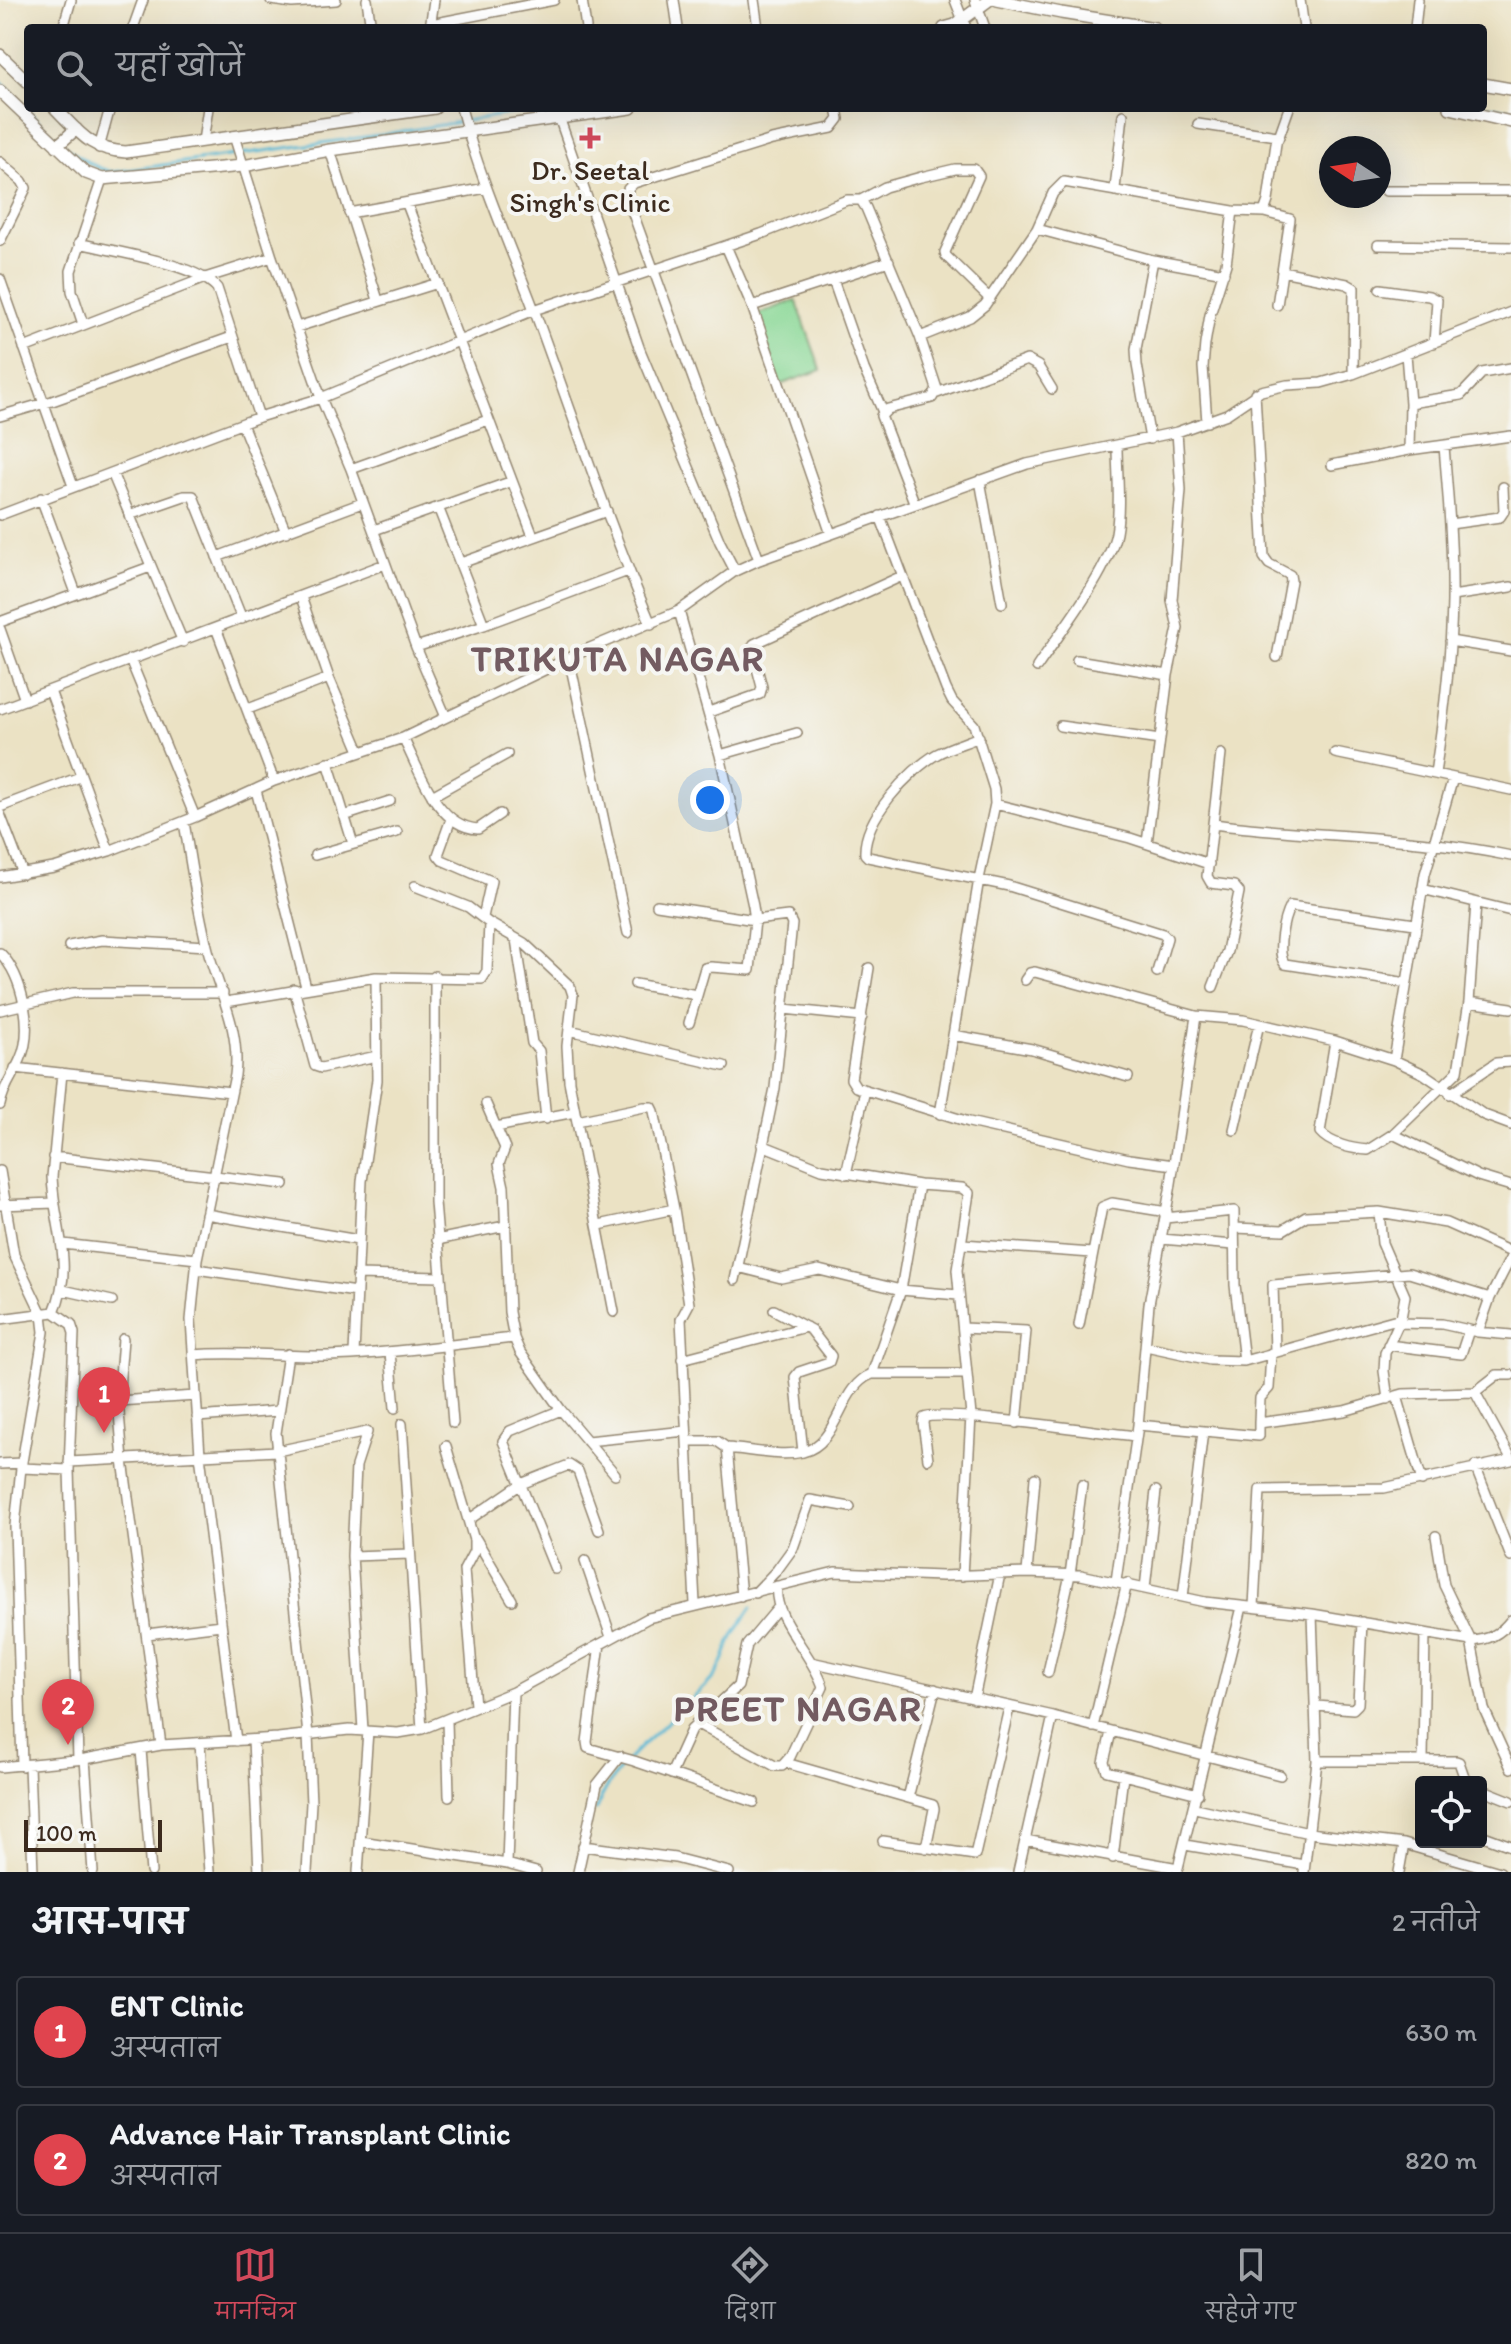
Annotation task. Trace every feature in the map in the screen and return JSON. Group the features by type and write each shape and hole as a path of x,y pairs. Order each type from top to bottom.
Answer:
{"main road":[{"path":"965,23 976,4 989,0"},
{"path":"997,0 1132,24"},
{"path":"0,55 24,78"},
{"path":"1487,85 1511,89"},
{"path":"0,91 86,173 102,179 607,112"},
{"path":"58,112 73,131 99,148 126,152 235,139 381,113"},
{"path":"1467,112 1511,122"},
{"path":"58,144 73,131"}],"street":[{"path":"64,24 71,0"},
{"path":"134,24 143,0"},
{"path":"271,0 292,3 336,0"},
{"path":"367,0 370,24"},
{"path":"431,24 434,0"},
{"path":"437,24 498,4 554,0"},
{"path":"582,0 585,24"},
{"path":"674,0 677,24"},
{"path":"754,0 757,24"},
{"path":"955,0 965,23"},
{"path":"1300,0 1303,24"},
{"path":"1415,24 1418,0"},
{"path":"976,4 984,24"},
{"path":"99,148 109,112"},
{"path":"203,141 207,112"},
{"path":"462,112 486,188 534,310 628,571 651,624"},
{"path":"759,560 627,197 630,186 772,140 832,128 839,119 838,112"},
{"path":"1264,212 1278,139 1288,112"},
{"path":"1115,189 1123,115"},
{"path":"560,120 640,350 735,571"},
{"path":"1198,124 1273,134 1278,139"},
{"path":"235,139 321,398 446,717"},
{"path":"330,150 378,300"},
{"path":"0,162 26,188 0,241"},
{"path":"0,515 259,417 321,398 534,310 921,177 965,168 977,171 977,182 945,252 990,299"},
{"path":"83,324 72,291 73,260 102,179"},
{"path":"920,337 970,317 990,299 1037,229 1053,193 1060,184 1076,182 1233,211 1264,212 1290,219 1277,305"},
{"path":"349,213 486,188"},
{"path":"1391,191 1511,191"},
{"path":"861,200 920,337 937,393"},
{"path":"407,204 533,536"},
{"path":"1207,422 1203,367 1205,344 1210,315 1224,273 1233,211"},
{"path":"1037,229 1153,260 1224,273"},
{"path":"79,243 183,268 205,278 217,288 259,417"},
{"path":"1378,245 1511,247"},
{"path":"726,246 752,306 831,534"},
{"path":"24,348 205,278 272,257"},
{"path":"1150,439 1136,349 1153,260"},
{"path":"752,306 889,261"},
{"path":"1282,271 1354,288 1353,374"},
{"path":"0,279 73,486"},
{"path":"833,280 914,502"},
{"path":"297,327 438,283"},
{"path":"1380,289 1429,296 1437,300 1434,343"},
{"path":"0,877 23,874 109,851 184,822 274,781 403,738 569,658 679,611 735,571 914,502 1065,455 1177,432 1227,414 1255,393 1287,385 1321,383 1353,374 1511,312"},
{"path":"0,416 43,404 232,337"},
{"path":"1406,354 1410,403 1409,450"},
{"path":"883,412 932,398 937,393 1027,360 1038,366 1052,389"},
{"path":"1410,403 1457,396 1465,392 1482,373 1511,368"},
{"path":"1255,393 1264,557 1269,564 1290,575 1291,581 1277,657"},
{"path":"351,469 488,420"},
{"path":"242,424 286,532"},
{"path":"1147,843 1168,675 1178,628 1172,600 1181,490 1177,432"},
{"path":"1332,465 1409,450 1511,436"},
{"path":"1037,667 1101,571 1112,547 1117,520 1117,445"},
{"path":"1435,773 1452,596 1444,446"},
{"path":"112,473 183,642"},
{"path":"980,480 1002,603"},
{"path":"374,530 510,482"},
{"path":"1450,524 1500,517 1504,511 1503,487"},
{"path":"129,515 191,495 242,619"},
{"path":"41,498 76,593"},
{"path":"217,557 362,503"},
{"path":"438,507 484,625"},
{"path":"461,563 607,511"},
{"path":"880,516 946,689 952,701 974,725 994,789 995,804 979,879 940,1114"},
{"path":"0,709 385,564"},
{"path":"0,622 150,567"},
{"path":"416,647 628,571"},
{"path":"709,712 760,694 762,687 752,649 754,644 902,576"},
{"path":"1452,596 1511,587"},
{"path":"301,597 329,678 360,751"},
{"path":"679,611 720,755 755,920 750,970 705,968 689,1023"},
{"path":"216,628 274,781"},
{"path":"0,629 25,700"},
{"path":"1450,641 1511,651"},
{"path":"569,658 628,933"},
{"path":"130,659 195,817"},
{"path":"1077,660 1168,675"},
{"path":"248,709 329,678"},
{"path":"50,691 109,851"},
{"path":"1060,726 1160,740"},
{"path":"720,755 797,733"},
{"path":"979,737 935,755 911,774 885,802 864,849 868,857 979,879 1079,906 1163,934 1167,938 1157,972"},
{"path":"403,738 432,796 451,819 470,829 478,829 500,814"},
{"path":"1335,753 1511,790"},
{"path":"432,796 507,754"},
{"path":"1213,987 1227,951 1239,892 1234,886 1211,883 1207,876 1221,754"},
{"path":"328,762 353,844"},
{"path":"0,807 80,777"},
{"path":"1394,1060 1422,889 1432,844 1453,778"},
{"path":"256,790 306,987"},
{"path":"344,816 390,801"},
{"path":"995,804 1147,843 1209,864"},
{"path":"0,814 23,874"},
{"path":"0,1010 73,993 224,998 376,977 482,979 486,976 486,920 491,881 442,860 438,855 451,819"},
{"path":"184,822 207,946 237,1050 197,1264 191,1320 200,1455 236,1741"},
{"path":"1213,824 1268,831 1373,837 1511,856"},
{"path":"315,855 397,832"},
{"path":"415,886 455,900 516,939 539,955 570,986 573,995 568,1064 614,1312"},
{"path":"1422,889 1511,911"},
{"path":"1447,1090 1460,1065 1469,1002 1476,903"},
{"path":"657,905 755,920 780,916 791,919 793,929 775,1088 735,1280"},
{"path":"1407,983 1285,964 1280,954 1290,906 1415,924"},
{"path":"516,939 532,1043 539,1051 546,1119"},
{"path":"69,946 102,940 207,946"},
{"path":"0,953 18,980 24,1006 23,1050 5,1084 0,1103"},
{"path":"869,968 852,1084 940,1114 1129,1159 1174,1165"},
{"path":"1025,980 1035,972 1196,1016 1259,1024 1335,1041 1394,1060 1436,1080 1484,1115 1511,1125"},
{"path":"435,976 437,1240 453,1423"},
{"path":"354,1354 362,1181 376,1100 376,977"},
{"path":"635,984 697,995"},
{"path":"294,989 315,1066 321,1068 377,1056"},
{"path":"1469,1002 1511,1008"},
{"path":"784,1009 862,1017"},
{"path":"1116,1581 1138,1425 1149,1304 1166,1215 1196,1016"},
{"path":"1234,1130 1259,1024"},
{"path":"569,1030 724,1066"},
{"path":"953,1035 1032,1049 1128,1077"},
{"path":"1335,1041 1321,1123 1323,1136 1339,1144 1368,1150 1393,1134 1418,1107 1496,1063 1511,1062"},
{"path":"15,1068 231,1092"},
{"path":"54,1312 63,1290 63,1244 55,1203 53,1157 62,1073"},
{"path":"846,1174 865,1090"},
{"path":"486,1104 505,1148 499,1164 504,1187 510,1325 514,1338 520,1352 561,1410 615,1474"},
{"path":"496,1127 652,1107 674,1209 689,1304 681,1319 695,1604"},
{"path":"1393,1134 1478,1176 1511,1186"},
{"path":"762,1145 808,1166 966,1190 969,1199 957,1270 971,1416 962,1576"},
{"path":"53,1157 284,1184"},
{"path":"0,1171 3,1205 14,1255 42,1314 44,1332 15,1526 25,1765 33,1872"},
{"path":"587,1441 686,1436 717,1441 727,1448 803,1452 821,1441 856,1384 872,1374 877,1366 901,1290 919,1185"},
{"path":"3,1205 55,1203"},
{"path":"1079,1325 1099,1212 1104,1204 1166,1215 1234,1211 1235,1285 1244,1361"},
{"path":"599,1225 674,1209"},
{"path":"1235,1228 1276,1231 1288,1228 1306,1216 1379,1212 1446,1223 1511,1254 1461,1354 1388,1345"},
{"path":"1379,1212 1382,1243 1405,1296 1400,1320 1388,1345 1384,1371 1422,1481"},
{"path":"206,1214 358,1240"},
{"path":"437,1240 505,1226"},
{"path":"1161,1239 1234,1245"},
{"path":"63,1244 356,1292"},
{"path":"963,1244 1092,1253"},
{"path":"738,1267 781,1278 819,1270 901,1290 958,1295"},
{"path":"1138,1425 1259,1436 1260,1398 1269,1388 1273,1352 1273,1285 1397,1274 1421,1275 1490,1298"},
{"path":"357,1275 440,1277"},
{"path":"63,1290 112,1301"},
{"path":"774,1310 816,1334 831,1356 829,1362 799,1372 795,1377 803,1452"},
{"path":"0,1319 54,1312 71,1324 74,1333 69,1466 82,1759 93,1872"},
{"path":"1146,1346 1210,1360 1244,1361 1400,1320 1511,1335"},
{"path":"682,1359 806,1327"},
{"path":"963,1328 1026,1331 1017,1423"},
{"path":"193,1355 233,1352 354,1354 514,1338"},
{"path":"123,1339 118,1401 123,1460 161,1745"},
{"path":"390,1352 395,1408"},
{"path":"288,1354 278,1411 277,1451 308,1735 311,1803 307,1872"},
{"path":"872,1374 966,1374"},
{"path":"1259,1423 1344,1411 1412,1393 1475,1392 1497,1375 1511,1375"},
{"path":"1254,1607 1260,1490 1384,1488 1511,1459 1475,1392"},
{"path":"118,1401 196,1396"},
{"path":"555,1569 504,1447 505,1435 510,1431 561,1410"},
{"path":"197,1417 278,1411"},
{"path":"928,1459 924,1418 932,1414 1136,1436"},
{"path":"402,1424 422,1729"},
{"path":"1183,1597 1203,1431"},
{"path":"0,1464 69,1466 277,1451 367,1432 356,1466 352,1556 366,1730 358,1872"},
{"path":"1499,1435 1511,1434"},
{"path":"446,1446 473,1533 474,1551 464,1570 475,1706"},
{"path":"727,1448 741,1596"},
{"path":"470,1519 521,1484 565,1466 574,1467 599,1530"},
{"path":"1475,1466 1511,1557"},
{"path":"1027,1573 1035,1478"},
{"path":"1048,1672 1070,1575 1082,1485"},
{"path":"1145,1588 1156,1491"},
{"path":"765,1590 793,1548 810,1500 850,1507"},
{"path":"473,1533 512,1600"},
{"path":"1436,1536 1444,1585 1471,1641 1484,1709 1511,1768"},
{"path":"352,1556 410,1554"},
{"path":"585,1561 611,1637"},
{"path":"0,1767 82,1759 161,1745 366,1730 398,1733 422,1729 513,1692 648,1618 822,1574 848,1571 962,1576 1070,1575 1127,1583 1242,1607 1312,1614 1471,1641 1492,1637 1511,1620"},
{"path":"974,1699 1000,1574"},
{"path":"1093,1727 1127,1583"},
{"path":"696,1723 775,1766 786,1763 822,1693 821,1681 778,1608 775,1597 765,1590"},
{"path":"1025,1840 1178,1868 1242,1607"},
{"path":"671,1774 696,1723 738,1686 747,1645 778,1608"},
{"path":"1185,1845 1304,1868 1317,1761 1312,1614"},
{"path":"1317,1706 1357,1707 1362,1622"},
{"path":"147,1634 221,1625"},
{"path":"1423,1760 1425,1633"},
{"path":"600,1644 586,1746 754,1802"},
{"path":"811,1662 1053,1716 1280,1775"},
{"path":"908,1798 935,1689"},
{"path":"507,1864 513,1692"},
{"path":"883,1841 973,1857 977,1853 1009,1708"},
{"path":"1018,1872 1053,1716"},
{"path":"447,1720 449,1796"},
{"path":"1111,1732 1104,1767 1107,1771 1198,1794"},
{"path":"253,1740 259,1872"},
{"path":"200,1743 209,1872"},
{"path":"141,1750 151,1872"},
{"path":"578,1872 587,1847 597,1785 626,1758"},
{"path":"1317,1761 1459,1762 1464,1776"},
{"path":"786,1763 933,1805 926,1848"},
{"path":"1113,1858 1123,1776"},
{"path":"1487,1791 1511,1801"},
{"path":"1195,1808 1309,1833 1404,1844 1500,1872"},
{"path":"1487,1837 1511,1846"},
{"path":"361,1841 507,1864 536,1872"},
{"path":"1399,1872 1404,1844"},
{"path":"587,1847 675,1858 729,1872"}],"green space":[{"path":"796,300 821,370 780,385 756,315"}],"waterway":[{"path":"0,81 24,106"},
{"path":"1487,106 1511,110"},
{"path":"29,112 67,148 98,167 113,172 520,112"},
{"path":"596,1810 617,1772 632,1755 714,1677 734,1635 752,1607"}],"place":[{"name":"Dr. Seetal Singh's Clinic","path":"590,138"},
{"name":"ENT Clinic","path":"104,1433"},
{"name":"Advance Hair Transplant Clinic","path":"68,1745"}],"district":[{"name":"TRIKUTA NAGAR","path":"618,658"},
{"name":"PREET NAGAR","path":"798,1708"}]}
